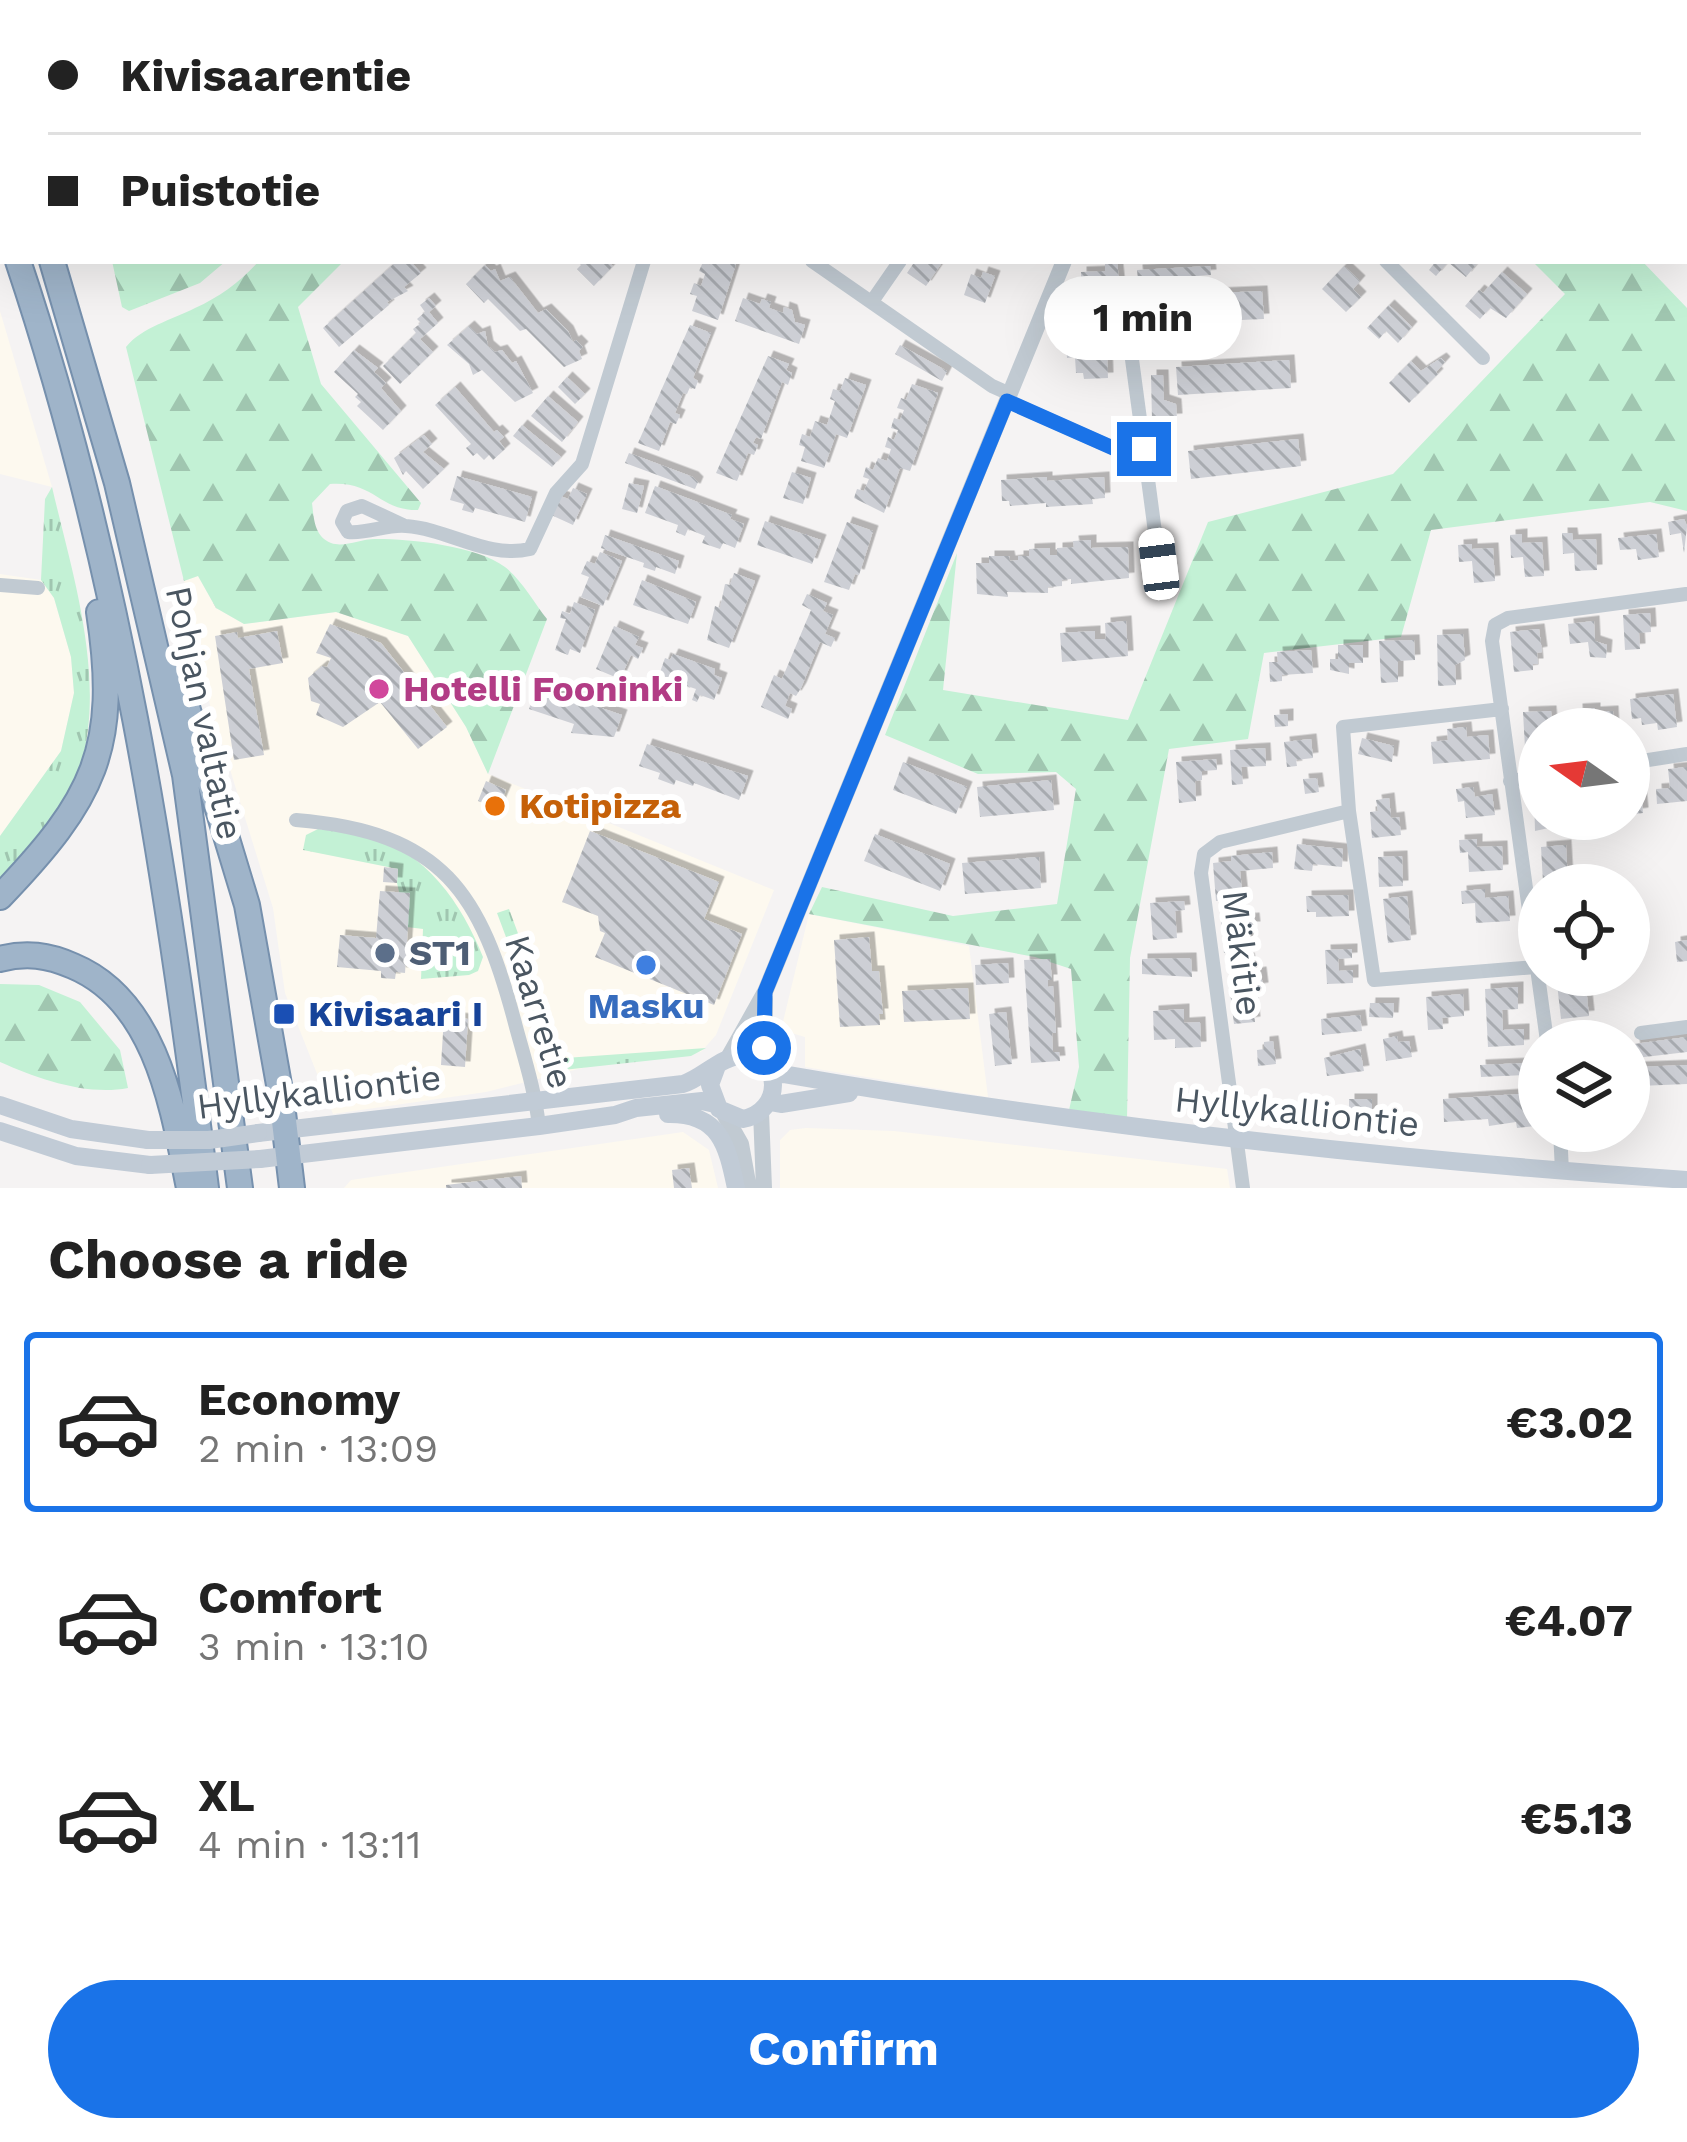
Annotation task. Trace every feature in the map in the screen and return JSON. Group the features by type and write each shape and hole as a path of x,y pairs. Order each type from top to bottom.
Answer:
{"highway":[{"name":"Pohjan valtatie","path":"19,264 104,561 136,714 171,922 206,1188"},
{"name":"Pohjan valtatie","path":"53,264 117,483 185,776 240,1188"},
{"path":"0,897 80,802 106,724 105,652 94,583 60,447 46,351"},
{"path":"117,483 247,905 292,1188"},
{"path":"0,959 20,955 59,960 85,970 127,1006 158,1067 189,1188"}],"main road":[{"path":"747,1056 768,1071 766,1107 743,1119 719,1109 710,1085 723,1062 747,1056"},
{"name":"Hyllykalliontie","path":"0,1105 71,1129 148,1140 209,1140 683,1084 723,1062"},
{"name":"Hyllykalliontie","path":"768,1071 1236,1141 1687,1180"},
{"name":"Hyllykalliontie","path":"766,1107 835,1093 902,1094"},
{"name":"Hyllykalliontie","path":"0,1130 76,1156 151,1165 288,1156 702,1101 719,1109"},
{"path":"615,1115 680,1114 708,1124 727,1146 736,1188"}],"street":[{"path":"403,525 510,554 530,548 556,493 582,464 643,264"},
{"path":"817,264 1008,398 1122,452 1144,449"},
{"path":"873,300 898,264"},
{"path":"723,1062 740,1044 765,992 1063,264"},
{"path":"1389,264 1483,358"},
{"path":"1130,352 1162,585"},
{"path":"0,585 38,588"},
{"path":"1522,864 1492,641 1495,625 1508,618 1686,594"},
{"path":"1502,709 1343,727 1349,811 1375,980 1518,968"},
{"path":"1650,760 1687,754"},
{"path":"1510,782 1518,781"},
{"name":"Mäkitie","path":"1236,1141 1201,873 1204,854 1220,842 1349,811"},
{"name":"Kaarretie","path":"296,820 344,824 393,838 460,888 496,958 536,1099 539,1126"},
{"path":"765,992 768,1071"},
{"path":"1650,1032 1687,1027"},
{"path":"764,1188 766,1107"},
{"path":"719,1109 741,1144 749,1188"},
{"path":"1236,1141 1243,1188"},
{"path":"1561,1152 1562,1171"}],"shaded area":[{"path":"0,311 52,487 0,474"},
{"path":"0,574 41,580 54,598 71,657 74,693 61,751 0,836"},
{"path":"198,576 216,608 244,624 336,612 408,636 466,727 488,774 774,890 716,1035 701,1052 627,1057 486,1092 333,1114 285,993 273,908 210,705 184,581"},
{"path":"809,914 969,946 988,1097 805,1067 805,1037 781,1030"},
{"path":"790,1130 894,1131 1227,1169 1230,1188 780,1188 780,1140"},
{"path":"683,1132 709,1150 718,1188 344,1188 351,1180"}],"green space":[{"path":"113,264 222,264 200,283 129,311 122,307"},
{"path":"256,264 341,264 298,307 321,384 421,503 418,510 405,509 357,487 330,484 312,503 321,536 336,544 408,540 478,554 511,572 547,619 488,774 466,727 408,636 336,612 244,624 216,608 198,576 184,581 126,347 149,329 204,304"},
{"path":"1535,264 1645,264 1687,308 1687,511 1650,502 1431,530 1401,637 1264,653 1248,739 1169,749 1130,958 1127,1119 1069,1110 1079,1067 1071,969 1035,957 809,914 822,887 953,916 1057,904 1076,789 1056,772 978,774 885,735 957,553 943,690 1128,720 1208,522 1393,474 1565,294"},
{"path":"52,487 85,634 90,710 75,782 61,809 0,878 0,836 61,751 74,693 71,657 54,598 41,580 45,499"},
{"path":"318,829 367,835 407,853 424,867 453,899 474,937 483,957 478,971 421,979 423,929 407,927 398,869 303,850 306,835"},
{"path":"509,909 533,974 522,980 497,913"},
{"path":"0,984 39,985 80,1002 120,1050 128,1088 80,1088 0,1062"},
{"path":"536,998 555,1046 565,1058 706,1048 691,1056 563,1070 539,1039 530,999"}],"building":[{"path":"394,264 413,264 421,273 404,287 408,291 387,302 339,347 323,328"},
{"path":"702,264 736,264 718,320 692,311 697,296 690,294 694,283 701,286 705,274 699,271"},
{"path":"913,264 941,264 926,286 907,273"},
{"path":"1105,264 1117,264 1121,298 1109,298 1109,305 1082,306 1081,272 1105,271"},
{"path":"1434,264 1446,264 1436,276 1429,270"},
{"path":"1450,264 1477,264 1466,277"},
{"path":"485,265 495,269 500,281 510,277 538,313 546,309 573,342 583,347 579,351 582,359 564,367 526,329 520,331 488,299 484,303 466,284"},
{"path":"581,265 613,266 594,286 577,269"},
{"path":"1210,266 1211,275 1138,280 1137,270"},
{"path":"1344,266 1360,281 1353,289 1361,297 1346,312 1322,289"},
{"path":"983,272 995,276 985,303 964,295 971,274 981,278"},
{"path":"1502,272 1527,294 1506,318 1490,308 1480,319 1465,306"},
{"path":"1262,291 1264,319 1150,324 1149,296"},
{"path":"429,298 436,306 429,312 438,323 420,339 433,352 400,384 383,366 416,333 413,329 421,323 417,319 425,312 420,305"},
{"path":"743,298 771,302 769,308 783,313 784,307 792,310 795,322 805,325 799,344 735,321"},
{"path":"1389,305 1412,327 1398,343 1386,331 1379,339 1367,328"},
{"path":"690,325 711,333 693,378 698,381 695,389 683,393 675,413 680,415 676,424 670,422 659,451 638,443"},
{"path":"469,326 477,334 485,331 488,346 495,352 502,350 512,363 516,361 533,393 515,402 482,370 473,375 469,364 447,345"},
{"path":"1095,338 1096,353 1107,352 1108,378 1084,379 1083,373 1076,373 1075,357 1067,358 1066,340"},
{"path":"900,345 947,371 942,381 895,354"},
{"path":"354,350 378,368 374,372 386,383 381,388 401,411 383,430 357,406 361,402 355,397 358,394 334,372"},
{"path":"768,356 789,364 786,370 792,373 788,385 782,382 761,439 756,437 753,443 758,445 754,455 748,453 737,481 716,473"},
{"path":"1441,358 1445,362 1438,374 1409,403 1389,383 1411,361 1421,371"},
{"path":"1289,360 1291,388 1178,395 1176,367"},
{"path":"1151,375 1163,375 1164,400 1176,404 1177,419 1152,420"},
{"path":"567,377 585,394 575,404 558,387"},
{"path":"845,378 866,385 847,438 836,434 824,468 801,461 802,434 810,437 815,421 827,425 835,401 830,399 833,389 840,391"},
{"path":"912,384 938,393 910,471 900,468 884,513 854,498 869,479 863,477 866,467 873,470 878,458 887,461 888,437 894,440 898,430 891,428 894,418 900,420 904,410 897,408"},
{"path":"455,387 494,432 504,437 499,441 505,449 493,460 489,455 484,460 477,453 473,456 466,448 471,444 435,405"},
{"path":"548,396 578,422 562,442 531,416"},
{"path":"522,425 561,457 552,467 513,436"},
{"path":"424,435 432,444 423,452 444,469 423,489 406,471 403,475 394,458"},
{"path":"1298,439 1301,466 1191,479 1188,451"},
{"path":"629,453 693,477 698,482 695,489 625,463"},
{"path":"792,472 811,478 803,504 783,498"},
{"path":"457,476 532,497 525,522 475,508 473,513 462,510 464,504 450,500"},
{"path":"1047,477 1047,481 1104,477 1105,498 1092,499 1093,504 1046,507 1046,503 1010,506 1009,501 1002,501 1001,480"},
{"path":"629,483 644,486 637,513 622,509"},
{"path":"655,486 744,524 735,548 702,543 705,536 688,529 685,536 676,532 678,525 645,513"},
{"path":"573,488 587,494 573,525 549,514 558,495 568,499"},
{"path":"1684,519 1684,553 1681,533 1670,535 1668,522"},
{"path":"765,521 821,540 812,564 757,545"},
{"path":"847,522 873,531 859,575 855,574 849,590 824,582"},
{"path":"1562,533 1572,533 1573,540 1596,539 1597,570 1575,571 1574,553 1563,554"},
{"path":"1522,534 1522,543 1542,542 1544,576 1525,577 1523,557 1511,558 1510,535"},
{"path":"1656,534 1659,557 1638,560 1636,549 1620,550 1618,538"},
{"path":"605,535 679,561 675,574 643,567 644,563 601,548"},
{"path":"1091,540 1091,548 1128,547 1129,578 1071,584 1071,579 1062,580 1062,586 1048,587 1048,593 977,594 976,563 989,563 989,556 1018,560 1018,556 1029,556 1029,549 1050,548 1050,555 1057,555 1057,548"},
{"path":"1472,544 1472,549 1493,548 1495,581 1474,583 1472,561 1459,562 1458,545"},
{"path":"600,552 622,561 603,606 581,597 589,577 581,574 587,561 595,564"},
{"path":"734,573 755,581 729,648 707,640 715,606 720,608 725,584 730,585"},
{"path":"642,580 696,602 688,624 633,605"},
{"path":"807,594 827,603 823,611 833,615 825,634 835,638 831,647 820,642 801,688 796,696 790,693 785,706 792,709 788,719 761,707 774,675 782,679 811,610 802,605"},
{"path":"574,602 595,610 580,653 570,649 568,655 555,650 566,619 560,618 562,611 570,614"},
{"path":"1650,613 1651,632 1639,633 1640,649 1625,650 1623,615"},
{"path":"1126,621 1128,656 1062,662 1060,633 1095,631 1095,639 1106,639 1105,623"},
{"path":"1594,621 1595,641 1607,645 1606,658 1590,657 1588,642 1570,644 1568,624"},
{"path":"330,624 381,643 447,727 418,749 380,702 343,727 316,715 320,704 311,701 308,678 327,667 331,658 316,653"},
{"path":"614,626 639,637 635,645 643,648 638,659 631,655 620,679 596,669"},
{"path":"1539,629 1542,652 1537,653 1538,664 1533,664 1533,670 1514,672 1510,632"},
{"path":"277,631 283,663 249,669 264,755 234,760 215,636 237,632 238,638"},
{"path":"1463,634 1465,660 1455,665 1456,685 1438,686 1437,635"},
{"path":"1414,640 1415,660 1398,661 1398,682 1381,683 1379,641"},
{"path":"1338,645 1363,645 1363,663 1349,663 1349,674 1330,670 1330,659 1338,659"},
{"path":"1311,650 1313,673 1282,675 1282,681 1270,682 1269,662 1278,662 1277,652"},
{"path":"673,654 715,669 714,675 722,678 714,700 700,695 697,702 692,700 696,689 676,690 679,681 659,675 665,658 670,660"},
{"path":"537,686 622,715 614,737 571,733 574,724 529,709"},
{"path":"1673,694 1677,727 1658,730 1657,723 1650,724 1650,708 1631,708 1630,699"},
{"path":"1288,714 1288,726 1275,727 1274,715"},
{"path":"1466,727 1467,737 1488,735 1490,759 1433,764 1431,742 1448,740 1447,729"},
{"path":"1362,738 1394,746 1392,762 1358,754"},
{"path":"1311,739 1313,758 1296,760 1297,766 1287,767 1284,742"},
{"path":"647,744 748,776 739,800 694,783 676,780 674,785 658,779 660,773 639,766"},
{"path":"1265,748 1266,766 1241,767 1243,784 1232,785 1230,750"},
{"path":"1216,759 1217,770 1202,771 1202,780 1195,781 1196,801 1179,803 1176,762"},
{"path":"903,762 967,787 956,814 893,790"},
{"path":"1687,767 1687,801 1657,804 1656,789 1670,788 1668,769"},
{"path":"1317,778 1319,792 1305,794 1303,779"},
{"path":"1051,780 1054,810 980,817 977,787"},
{"path":"486,781 506,790 498,809 478,801"},
{"path":"1473,787 1475,797 1492,794 1495,815 1466,818 1464,801 1458,802 1456,789"},
{"path":"1389,798 1391,818 1399,817 1401,835 1372,838 1370,812 1378,811 1376,800"},
{"path":"590,831 719,882 704,919 742,934 714,1005 595,957 605,933 600,931 598,916 562,902"},
{"path":"875,834 950,864 940,891 864,861"},
{"path":"1477,839 1477,847 1502,846 1503,870 1469,872 1468,852 1460,853 1459,840"},
{"path":"1297,844 1343,849 1342,867 1313,864 1312,871 1294,869"},
{"path":"1566,845 1567,864 1542,864 1541,847"},
{"path":"1272,852 1273,868 1240,871 1243,899 1216,901 1213,863"},
{"path":"1402,856 1403,886 1379,887 1378,857"},
{"path":"1039,857 1041,888 965,894 962,863"},
{"path":"384,867 398,869 397,883 383,882"},
{"path":"1485,889 1485,898 1508,896 1510,921 1476,923 1475,903 1462,904 1461,891"},
{"path":"380,891 410,893 405,973 396,972 395,979 381,978 381,971 337,967 340,935 376,938"},
{"path":"1348,895 1349,916 1316,917 1316,912 1307,912 1306,896"},
{"path":"1407,896 1411,940 1388,943 1383,899"},
{"path":"1184,901 1185,910 1175,911 1177,938 1153,940 1150,903"},
{"path":"1254,918 1255,927 1247,927 1249,951 1224,953 1221,921"},
{"path":"869,937 872,971 879,971 880,1025 840,1027 834,940"},
{"path":"1687,940 1687,961 1677,962 1675,942"},
{"path":"1352,949 1352,958 1338,959 1339,971 1353,970 1353,983 1327,984 1325,950"},
{"path":"1191,958 1192,977 1142,974 1142,959"},
{"path":"1249,958 1251,969 1227,972 1226,961"},
{"path":"1050,959 1048,987 1053,986 1056,1033 1052,1033 1053,1052 1059,1052 1060,1061 1031,1063 1024,960"},
{"path":"1008,963 1009,983 976,985 975,965"},
{"path":"1261,972 1263,988 1251,990 1255,1022 1234,1024 1228,977"},
{"path":"1518,987 1518,1009 1502,1010 1503,1030 1518,1029 1518,1045 1488,1047 1485,989"},
{"path":"968,988 970,1019 904,1022 902,991"},
{"path":"1463,994 1464,1016 1442,1018 1443,1029 1428,1030 1426,997"},
{"path":"1558,996 1587,996 1589,1016 1561,1019"},
{"path":"1370,1003 1394,1003 1393,1018 1369,1017"},
{"path":"1184,1009 1184,1023 1200,1022 1201,1047 1175,1048 1175,1039 1154,1040 1153,1011"},
{"path":"1006,1012 1012,1064 995,1066 989,1014"},
{"path":"1360,1015 1362,1031 1322,1035 1321,1019"},
{"path":"444,1017 468,1019 465,1067 441,1065"},
{"path":"1397,1036 1398,1042 1409,1041 1412,1057 1386,1061 1383,1039"},
{"path":"1687,1037 1687,1052 1650,1056 1650,1042"},
{"path":"1273,1041 1276,1064 1258,1066 1257,1050"},
{"path":"1360,1049 1364,1071 1327,1076 1324,1058"},
{"path":"1518,1063 1518,1075 1481,1077 1480,1065"},
{"path":"1687,1065 1687,1084 1650,1086 1650,1067"},
{"path":"1518,1094 1518,1128 1516,1122 1489,1126 1488,1119 1444,1122 1443,1099"},
{"path":"1349,1099 1372,1099 1372,1119 1349,1119"},
{"path":"689,1168 692,1188 674,1188 672,1170"},
{"path":"521,1176 522,1188 446,1188 446,1185"}],"place":[{"name":"Hotelli Fooninki","path":"379,689"},
{"name":"Kotipizza","path":"495,806"},
{"name":"ST1","path":"385,953"},
{"name":"Masku","path":"646,965"},
{"name":"Kivisaari I","path":"284,1014"}],"route":[{"path":"764,1048 765,992 1007,401 1122,452 1144,449"}]}
